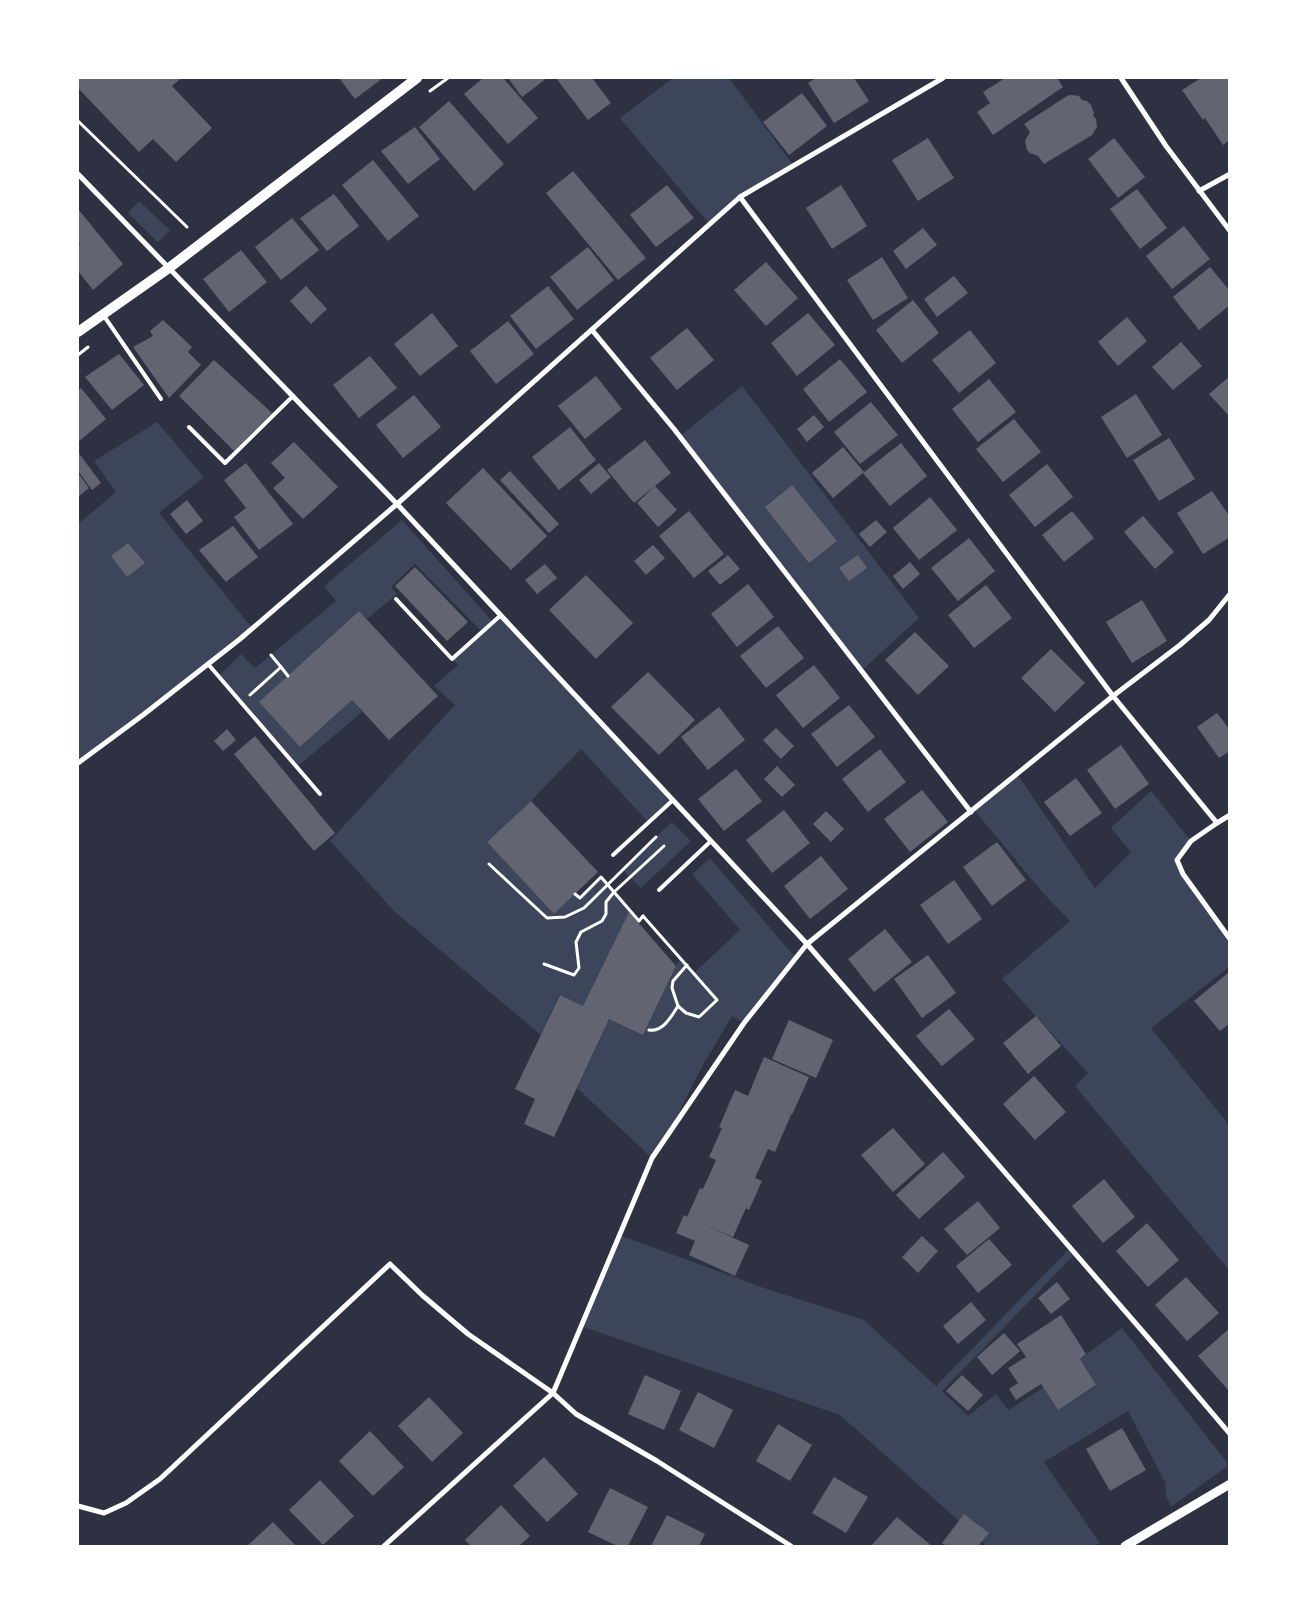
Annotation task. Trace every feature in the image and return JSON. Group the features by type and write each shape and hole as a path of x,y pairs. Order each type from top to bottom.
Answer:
{"main road":[{"path":"78,332 169,268 417,78"}],"street":[{"path":"78,762 143,715 240,639 397,504 740,198 943,78"},
{"path":"1121,78 1166,146 1230,231"},
{"path":"78,174 397,504 807,944 1230,1434"},
{"path":"1199,191 1230,174"},
{"path":"740,198 1113,696 1217,823"},
{"path":"592,330 674,429 970,812"},
{"path":"384,1546 553,1393 652,1158 744,1023 807,944 1113,696 1180,645 1209,620 1230,594"},
{"path":"1230,814 1191,842 1177,860 1183,874 1230,938"},
{"path":"78,1506 104,1513 126,1503 160,1479 390,1264 422,1295 468,1334 553,1393 576,1414 657,1461 791,1546"},
{"path":"1125,1546 1230,1484"}],"lane":[{"path":"102,314 162,399"},
{"path":"189,427 225,463 293,396"},
{"path":"396,599 452,659 501,615"},
{"path":"208,664 320,794"},
{"path":"613,855 673,800"},
{"path":"659,890 711,841"}],"path":[{"path":"78,121 187,227"},
{"path":"271,655 288,676"},
{"path":"242,703 281,667"},
{"path":"489,864 547,918 565,917 584,908 656,837"},
{"path":"544,964 574,975 579,968 576,942 581,932 602,920 606,914 606,902 614,892 664,846"},
{"path":"575,894 580,898 601,878 638,921 644,916 687,965 717,1000 699,1017 686,1013 678,1006 672,988 673,981 687,965"},
{"path":"649,1030 653,1031 661,1028 672,1017 678,1006"}],"shaded area":[{"path":"673,78 729,78 794,166 740,197 710,225 620,118"},
{"path":"139,201 170,230 158,242 128,213"},
{"path":"742,386 919,618 861,671 680,436"},
{"path":"157,422 204,477 159,513 252,628 78,763 78,522 116,492 94,461"},
{"path":"402,520 493,622 501,615 673,800 648,822 581,749 531,801 487,842 554,914 575,894 579,898 601,877 630,910 583,1006 559,995 541,1035 395,912 330,841 455,705 434,686 458,665 452,659 482,632 415,564 391,587 397,594 367,619 359,611 259,702 300,747 352,700 362,712 297,767 219,676 241,654 255,668 336,601 324,586"},
{"path":"1017,774 1095,888 1131,852 1111,828 1151,791 1191,841 1177,860 1183,874 1229,939 1229,967 1151,1028 1229,1125 1229,1270 1075,1086 1088,1073 1002,979 1070,921 1043,893 975,811"},
{"path":"672,822 691,841 641,888 622,869"},
{"path":"710,858 796,958 744,1023 732,1016 699,1072 668,1134 652,1158 577,1088 609,1019 643,1035 680,958 694,973 740,930 692,874"},
{"path":"619,1235 767,1289 864,1320 936,1386 1070,1248 1075,1254 942,1391 968,1416 996,1394 1008,1410 1043,1388 1058,1409 1096,1386 1080,1359 1122,1328 1229,1465 1171,1507 1166,1495 1165,1482 1128,1411 1044,1462 1100,1543 1095,1546 987,1546 840,1415 581,1326"}],"building":[{"path":"78,78 181,78 172,86 212,128 176,162 153,139 139,152 78,88"},
{"path":"339,78 383,78 355,99"},
{"path":"483,78 503,78 538,118 508,144 464,94"},
{"path":"508,78 547,78 522,97"},
{"path":"556,78 592,78 611,103 588,120"},
{"path":"816,78 854,78 869,101 834,123 808,83"},
{"path":"1005,78 1057,78 1063,87 993,135 977,112 990,103 983,92"},
{"path":"1201,78 1228,78 1230,80 1230,140 1223,145 1205,118 1203,120 1182,90"},
{"path":"802,93 827,126 789,155 763,122"},
{"path":"1071,95 1079,96 1091,105 1097,127 1092,135 1044,164 1038,156 1027,150 1025,141 1030,132 1024,124"},
{"path":"449,101 504,164 474,191 419,127"},
{"path":"415,127 440,159 408,184 381,151"},
{"path":"928,138 954,178 918,201 892,160"},
{"path":"1114,138 1145,177 1118,198 1088,159"},
{"path":"373,160 419,216 388,241 342,185"},
{"path":"573,171 646,258 618,280 546,193"},
{"path":"667,185 694,218 656,247 630,215"},
{"path":"841,185 867,226 832,249 806,208"},
{"path":"1137,189 1167,228 1140,249 1110,209"},
{"path":"334,194 359,226 327,251 300,218"},
{"path":"78,209 123,264 93,290 78,271 78,247 80,245 78,241"},
{"path":"292,218 319,250 281,280 255,247"},
{"path":"1184,226 1210,259 1172,289 1146,256"},
{"path":"923,228 937,245 906,269 893,251"},
{"path":"588,247 614,280 577,310 550,277"},
{"path":"241,250 267,282 229,312 203,279"},
{"path":"882,257 908,298 873,320 847,280"},
{"path":"766,262 798,298 766,326 734,290"},
{"path":"1210,267 1230,291 1230,305 1199,330 1173,297"},
{"path":"954,276 968,293 937,317 924,299"},
{"path":"306,286 327,309 311,324 290,301"},
{"path":"548,286 574,319 536,349 510,316"},
{"path":"913,300 939,333 902,363 876,330"},
{"path":"432,313 458,346 420,376 394,344"},
{"path":"808,313 835,345 797,376 771,343"},
{"path":"1127,317 1147,341 1118,366 1098,342"},
{"path":"163,320 192,347 188,352 201,365 169,398 133,347 153,336 150,331"},
{"path":"508,321 534,354 496,384 470,351"},
{"path":"687,328 714,360 677,390 650,358"},
{"path":"970,330 996,363 959,393 932,360"},
{"path":"1181,342 1202,366 1173,390 1152,367"},
{"path":"119,354 144,385 112,410 85,377"},
{"path":"370,356 397,388 359,418 333,385"},
{"path":"840,359 867,392 829,422 803,389"},
{"path":"214,360 272,413 234,451 179,396"},
{"path":"596,376 622,409 585,439 558,406"},
{"path":"1230,376 1230,417 1209,394"},
{"path":"989,379 1016,412 978,442 952,409"},
{"path":"81,388 106,419 78,442 78,391"},
{"path":"1136,394 1162,435 1127,458 1101,417"},
{"path":"414,395 441,427 403,458 376,425"},
{"path":"871,402 898,435 860,464 834,432"},
{"path":"814,415 824,427 807,442 797,429"},
{"path":"1014,419 1041,452 1003,482 976,449"},
{"path":"570,427 596,460 559,490 532,457"},
{"path":"1169,438 1195,479 1159,501 1133,460"},
{"path":"645,440 671,473 634,503 607,470"},
{"path":"294,442 338,487 303,519 273,488 285,478 271,463"},
{"path":"901,443 927,476 890,506 863,473"},
{"path":"843,447 864,472 833,498 812,473"},
{"path":"78,452 101,483 92,490 78,471"},
{"path":"246,463 293,524 259,550 234,517 246,508 224,480"},
{"path":"599,463 611,477 591,494 579,480"},
{"path":"1047,464 1073,497 1035,527 1009,495"},
{"path":"483,468 547,536 511,570 446,503"},
{"path":"510,471 559,524 549,533 500,480"},
{"path":"78,473 89,488 78,497"},
{"path":"792,485 837,541 809,563 765,507"},
{"path":"655,486 677,510 658,527 637,503"},
{"path":"1212,491 1230,517 1230,537 1203,554 1177,513"},
{"path":"930,497 957,530 919,560 893,528"},
{"path":"187,500 203,521 186,534 170,514"},
{"path":"689,511 724,554 694,578 659,536"},
{"path":"1072,511 1094,538 1064,562 1042,535"},
{"path":"1143,516 1174,552 1155,569 1124,532"},
{"path":"876,520 887,532 870,547 859,534"},
{"path":"233,526 258,557 226,582 199,550"},
{"path":"969,538 995,571 958,601 931,568"},
{"path":"128,543 145,563 127,577 111,556"},
{"path":"653,545 665,558 646,575 634,561"},
{"path":"728,555 740,569 720,585 708,571"},
{"path":"858,555 867,568 849,581 839,568"},
{"path":"910,562 920,574 903,589 893,576"},
{"path":"545,564 557,578 537,594 525,580"},
{"path":"415,567 468,622 447,641 395,586"},
{"path":"586,575 633,623 596,659 549,610"},
{"path":"748,584 774,617 737,647 711,614"},
{"path":"986,585 1012,618 974,648 948,615"},
{"path":"1142,600 1167,641 1132,663 1106,622"},
{"path":"359,611 438,696 389,740 352,700 300,747 259,702"},
{"path":"778,626 804,658 766,688 740,656"},
{"path":"915,632 949,666 918,695 885,660"},
{"path":"1051,649 1085,683 1055,712 1021,678"},
{"path":"814,665 840,698 803,728 776,695"},
{"path":"648,672 695,720 659,755 611,707"},
{"path":"849,705 875,737 837,767 811,734"},
{"path":"719,707 745,740 708,770 681,737"},
{"path":"1217,713 1230,730 1230,751 1219,758 1197,727"},
{"path":"776,728 794,746 781,759 763,740"},
{"path":"227,729 236,740 223,751 214,741"},
{"path":"255,736 335,833 314,851 234,754"},
{"path":"1121,745 1149,784 1115,809 1087,770"},
{"path":"880,749 906,782 868,812 842,779"},
{"path":"777,766 795,785 782,797 764,779"},
{"path":"736,769 762,801 724,831 698,799"},
{"path":"1076,778 1102,813 1070,836 1044,802"},
{"path":"922,790 948,822 910,852 884,819"},
{"path":"531,801 598,872 554,914 487,842"},
{"path":"784,810 810,843 772,873 746,840"},
{"path":"826,811 844,829 831,842 813,824"},
{"path":"997,842 1026,880 992,906 963,867"},
{"path":"821,856 848,889 810,919 784,886"},
{"path":"954,880 982,919 948,944 920,905"},
{"path":"629,912 676,966 643,1035 609,1019 554,1137 524,1124 535,1099 515,1089 560,995 583,1006"},
{"path":"885,929 912,962 874,992 848,959"},
{"path":"928,955 956,993 922,1018 894,979"},
{"path":"1228,973 1230,976 1230,1023 1220,1031 1194,1001"},
{"path":"949,1009 975,1039 942,1066 916,1036"},
{"path":"1036,1016 1061,1046 1028,1074 1003,1043"},
{"path":"789,1020 833,1040 816,1078 772,1059"},
{"path":"764,1057 809,1077 792,1115 784,1111 791,1115 775,1152 768,1149 755,1178 762,1181 749,1210 746,1208 733,1237 701,1223 749,1245 735,1276 689,1255 695,1241 676,1233 684,1215 687,1217 700,1188 703,1189 716,1160 709,1157 722,1128 719,1127 735,1090 748,1096"},
{"path":"1034,1076 1066,1112 1035,1140 1003,1104"},
{"path":"893,1128 925,1164 893,1192 861,1155"},
{"path":"943,1152 965,1177 919,1219 896,1195"},
{"path":"1104,1179 1135,1217 1103,1243 1072,1206"},
{"path":"978,1201 1000,1228 967,1255 944,1229"},
{"path":"1147,1223 1179,1260 1148,1287 1116,1251"},
{"path":"922,1236 938,1251 918,1273 902,1257"},
{"path":"989,1239 1012,1265 978,1293 956,1266"},
{"path":"1186,1277 1219,1313 1187,1341 1155,1305"},
{"path":"1057,1282 1070,1299 1051,1314 1038,1298"},
{"path":"971,1302 986,1320 958,1344 943,1326"},
{"path":"1061,1315 1086,1354 1080,1359 1096,1385 1058,1410 1041,1384 1016,1400 1009,1389 1018,1383 1008,1368 1026,1357 1017,1344"},
{"path":"1230,1328 1230,1392 1198,1356"},
{"path":"1004,1333 1020,1351 992,1375 977,1357"},
{"path":"645,1375 681,1391 664,1430 628,1414"},
{"path":"962,1375 983,1395 968,1411 946,1391"},
{"path":"698,1392 733,1410 714,1448 679,1430"},
{"path":"429,1397 463,1433 432,1462 398,1426"},
{"path":"778,1424 812,1445 790,1481 756,1461"},
{"path":"1122,1428 1146,1470 1110,1491 1086,1449"},
{"path":"370,1431 404,1467 373,1496 339,1461"},
{"path":"544,1457 578,1494 547,1522 513,1486"},
{"path":"834,1477 868,1497 846,1533 812,1513"},
{"path":"320,1480 354,1516 323,1545 289,1510"},
{"path":"610,1488 648,1507 628,1546 617,1546 588,1532"},
{"path":"501,1505 530,1536 519,1546 471,1546 465,1540"},
{"path":"964,1514 989,1533 978,1546 947,1546 942,1543"},
{"path":"667,1515 705,1534 699,1546 651,1546"},
{"path":"897,1517 932,1546 871,1546"},
{"path":"273,1522 296,1546 247,1546"}]}
